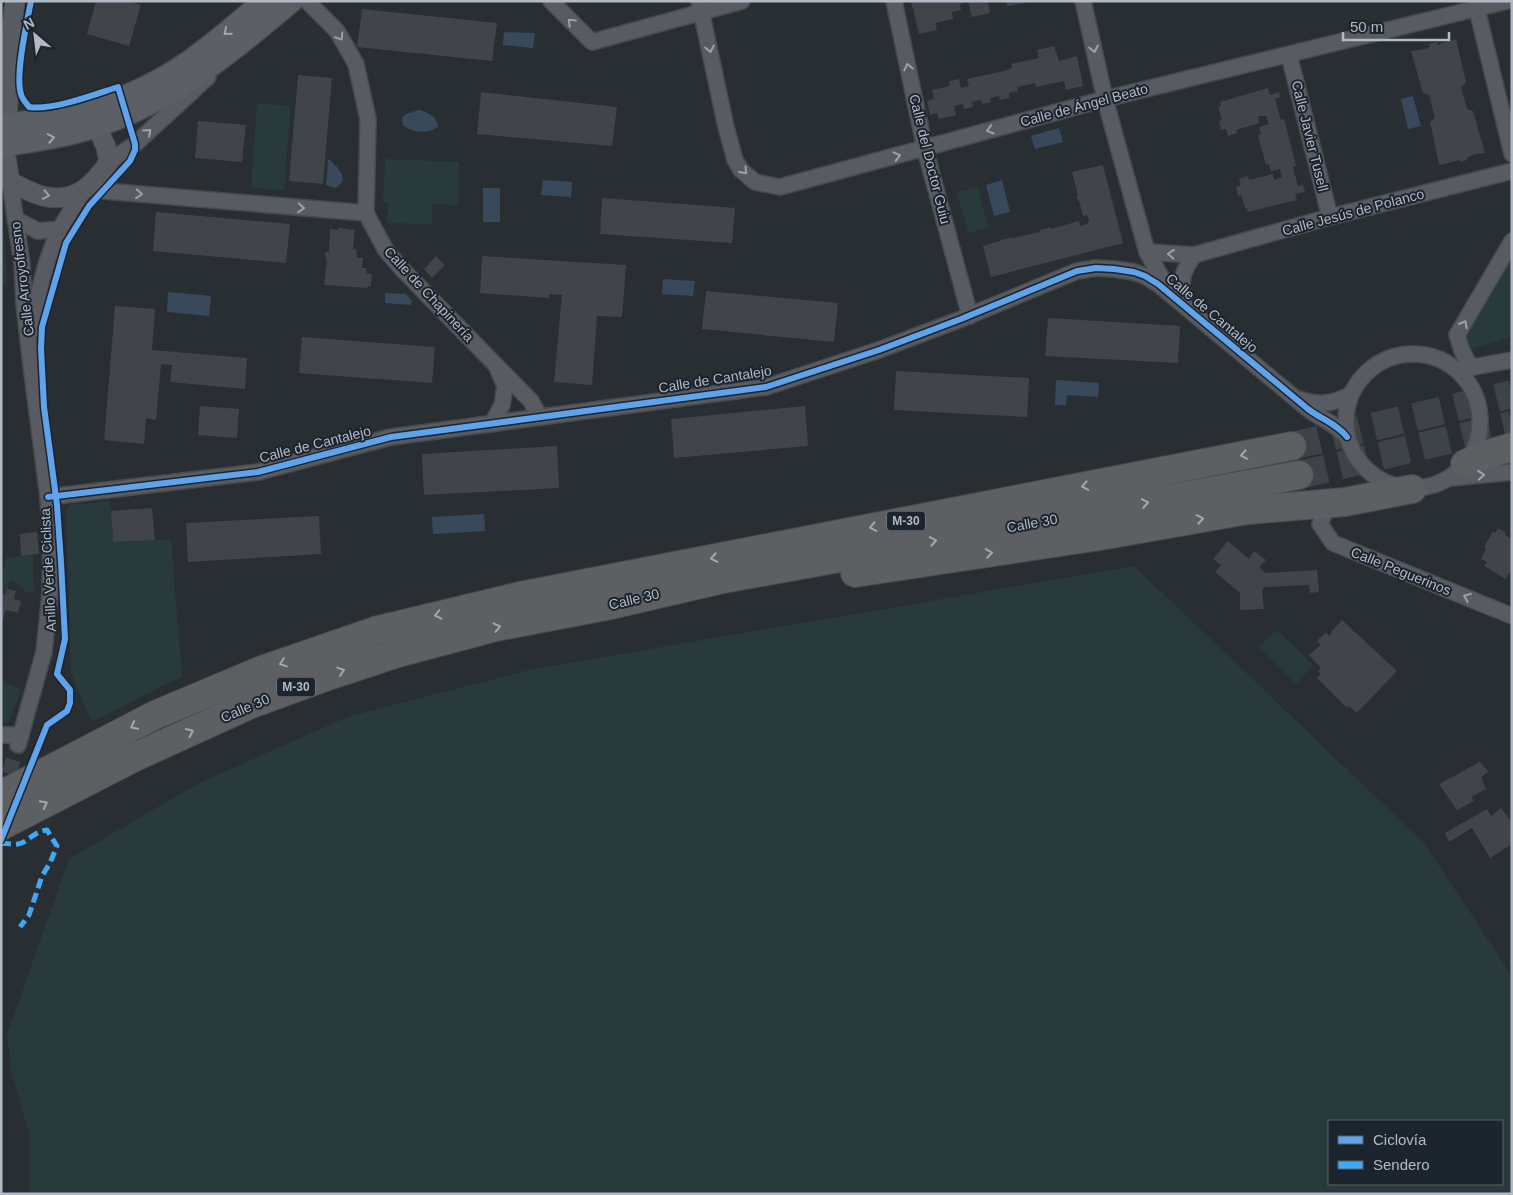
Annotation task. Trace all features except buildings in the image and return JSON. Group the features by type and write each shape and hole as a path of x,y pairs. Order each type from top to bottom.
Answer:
{"highway":[{"name":"Calle 30","path":"1,795 155,716 262,670 378,630 520,596 1292,446"},
{"path":"1457,471 1485,455 1512,447"},
{"name":"Calle 30","path":"1,826 135,757 249,705 398,653 496,627 611,605 723,579 1299,475"},
{"path":"611,605 901,567 1248,510 1345,502 1412,489"}],"main road":[{"path":"8,128 52,138 93,118 126,96 171,73 204,51 264,1"},
{"path":"8,128 93,118 142,108 167,96 221,60 292,1"}],"street":[{"path":"15,1 8,79 10,182 47,197 72,195 91,184 109,162 135,144 207,79 221,60"},
{"name":"Calle de Chapinería","path":"306,1 336,31 356,64 368,119 366,213 385,249 402,269 531,401 540,417"},
{"path":"551,1 592,42 701,6 742,1"},
{"name":"Calle del Doctor Guiu","path":"894,1 925,149 970,316"},
{"path":"1083,1 1105,99 1147,252 1170,293"},
{"name":"Calle de Ángel Beato","path":"701,6 731,150 741,170 755,182 780,187 1105,99 1289,55 1454,13 1476,5 1507,1"},
{"path":"1476,5 1512,154"},
{"name":"Calle Javier Tusell","path":"1289,55 1330,217"},
{"path":"93,118 106,147 109,162"},
{"name":"Calle Jesús de Polanco","path":"1147,252 1194,255 1330,217 1512,171"},
{"name":"Calle Arroyofresno","path":"1,735 19,740 44,652 50,594 51,539 48,497 24,304 22,264 10,182"},
{"path":"91,184 104,191 366,213"},
{"name":"Calle Arroyofresno","path":"30,346 38,295 46,266 60,229 91,184"},
{"path":"15,219 38,231 60,229"},
{"path":"1512,240 1458,335 1464,369 1474,391 1480,412 1480,432 1475,450 1457,471 1433,486 1412,489 1392,486 1370,474 1353,454 1347,437 1345,418 1350,395 1358,382 1374,366 1392,357 1410,354 1437,358 1464,369 1512,360"},
{"path":"1134,272 1142,263 1147,252"},
{"path":"1183,304 1181,279 1194,255"},
{"path":"22,264 33,270 46,266"},
{"name":"Calle de Cantalejo","path":"48,497 258,472 391,437 766,387 879,350 970,316 1077,272 1096,268 1134,272 1145,276 1170,293 1317,416 1342,431 1347,437"},
{"name":"Calle de Chapinería","path":"492,424 502,405 505,386 494,362"},
{"name":"Calle de Cantalejo","path":"1295,398 1315,403 1328,403 1337,402 1350,395"},
{"path":"1457,471 1512,472"},
{"name":"Calle Peguerinos","path":"1330,502 1320,524 1333,543 1512,616"}],"shaded area":[{"path":"257,103 291,106 284,190 251,188"},
{"path":"385,159 459,162 458,205 432,204 432,224 387,223 388,203 383,202"},
{"path":"978,187 988,228 968,233 957,192"},
{"path":"1,189 7,283 1,285"},
{"path":"1512,241 1512,337 1467,350 1457,335"},
{"path":"110,501 113,542 171,539 182,676 92,722 71,673 66,509 70,505"},
{"path":"33,556 34,591 27,592 15,582 10,581 6,595 1,593 1,577 7,557"},
{"path":"1134,566 1424,843 1512,976 1512,1194 29,1194 29,1132 12,1075 7,1035 69,859 197,784 347,717 533,669"},
{"path":"1277,630 1313,665 1296,684 1259,647"},
{"path":"1,681 21,690 9,722 1,722"}],"water":[{"path":"504,32 535,33 533,48 503,45"},
{"path":"1413,96 1421,126 1408,129 1401,99"},
{"path":"419,110 434,118 438,123 438,127 420,132 411,130 403,125 402,118 406,114"},
{"path":"1059,128 1063,142 1035,149 1031,136"},
{"path":"328,160 337,167 343,178 340,185 335,188 326,185"},
{"path":"543,180 572,182 571,197 541,195"},
{"path":"1002,180 1010,212 994,216 986,185"},
{"path":"483,188 500,188 500,222 483,222"},
{"path":"663,279 695,281 693,296 662,294"},
{"path":"168,292 211,296 209,316 167,312"},
{"path":"385,293 406,294 412,301 411,305 385,303"},
{"path":"1056,380 1099,383 1098,397 1067,395 1066,405 1055,405"},
{"path":"484,514 485,531 433,534 432,517"}],"tunnel":[{"path":"1292,446 1512,394"},
{"path":"1299,475 1512,425"},
{"path":"2,796 18,745"}],"marked path":[{"path":"1,843 18,844 47,830 57,846 42,876 29,915 20,927"}],"cycle path":[{"name":"Anillo Verde Ciclista","path":"1,840 47,725 67,711 70,703 70,690 57,674 65,639 57,505 44,407 41,349 42,327 66,243 89,206 130,161 135,150 135,144 118,87 50,107 29,107 24,101 21,94 19,74 31,1"},
{"path":"48,497 258,472 391,437 766,387 879,350 961,319 1077,271 1096,268 1134,272 1158,284 1308,409 1334,425 1347,437"}]}
